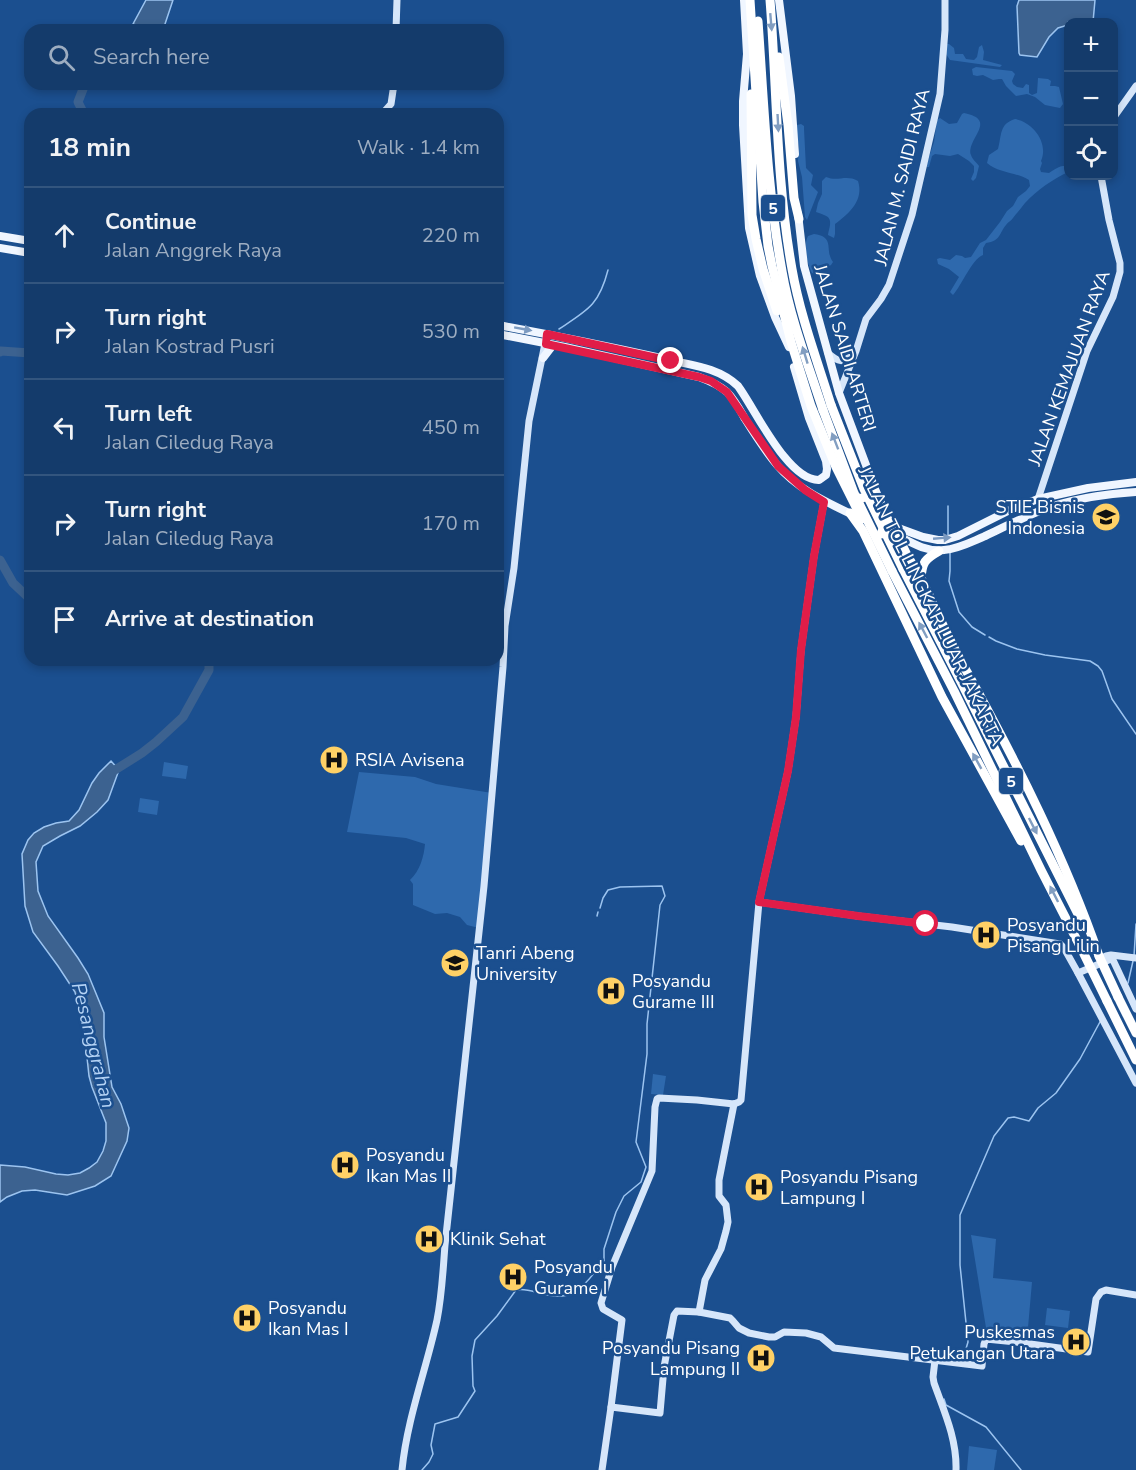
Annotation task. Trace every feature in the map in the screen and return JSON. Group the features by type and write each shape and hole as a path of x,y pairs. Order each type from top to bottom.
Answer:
{"highway":[{"path":"750,0 765,221 772,266 791,342 811,406 824,441 862,519"},
{"name":"JALAN TOL LINGKAR LUAR JAKARTA","path":"756,0 770,192 782,271 789,303 827,408 854,493 1136,1060"},
{"name":"JALAN TOL LINGKAR LUAR JAKARTA","path":"770,0 782,192 792,269 827,408 903,569 1064,879 1136,1033"},
{"path":"773,44 778,52 782,76 794,198 799,219"},
{"path":"754,62 751,86 752,215 763,269 788,344"},
{"path":"846,489 854,497 861,499 870,494 874,486"},
{"path":"850,513 863,531 942,697 1033,862 1041,870"},
{"path":"877,559 879,541 888,525 898,536 921,579 1014,762 1045,825 1064,879"},
{"path":"877,559 881,549 888,545 896,546 907,556"},
{"path":"921,579 925,560 947,550"}],"main road":[{"path":"504,326 714,371 731,379 744,394 774,442 800,473 814,480 825,476 826,464 809,418 788,344 759,276 749,228 742,101 747,54 744,0"},
{"name":"JALAN SAIDI ARTERI","path":"779,0 791,96 804,266 839,393 884,509 888,525"},
{"path":"0,236 24,240"},
{"path":"0,248 24,252"},
{"path":"504,335 699,377 719,386 730,396 778,466 805,490 824,502 862,519 923,537 945,540 1038,499 1088,488 1136,482"},
{"path":"543,356 550,344"},
{"path":"543,356 550,344"},
{"path":"898,536 929,550 947,550 1058,505 1136,492"},
{"path":"1054,495 1058,505"},
{"path":"862,519 884,509"},
{"path":"973,529 978,538"}],"street":[{"path":"396,24 397,0"},
{"name":"JALAN M. SAIDI RAYA","path":"839,393 866,319 889,285 912,215 940,94 945,0"},
{"path":"1118,110 1136,86"},
{"path":"388,108 391,105 393,90"},
{"name":"JALAN KEMAJUAN RAYA","path":"1038,499 1084,358 1113,297 1120,272 1102,180"},
{"path":"550,344 554,335"},
{"path":"828,353 836,360 843,361 856,351"},
{"path":"504,643 529,421 543,356"},
{"path":"602,1470 622,1320 603,1309 601,1303 616,1258 652,1171 656,1101 659,1098 734,1104 741,1098 759,902 788,771 796,717 801,650 824,502"},
{"path":"402,1470 416,1401 437,1318 442,1283 484,886 503,666"},
{"path":"759,902 1057,943 1064,948 1077,971 1136,1083"},
{"path":"1077,971 1111,954 1132,957"},
{"path":"1077,971 1113,959 1136,1009"},
{"path":"699,1312 705,1280 721,1249 728,1222 726,1205 721,1200 718,1191 734,1104"},
{"path":"611,1407 660,1413 664,1367 674,1315 680,1310 729,1318 745,1331 769,1337 775,1337 784,1332 807,1333 825,1339 830,1346 834,1347 982,1366 986,1339 1088,1352 1098,1295 1106,1290 1136,1295"},
{"path":"936,1360 934,1383 953,1438 956,1470"}],"shaded area":[{"path":"947,44 954,48 955,54 963,54 966,59 974,60 982,45 983,60 1002,65 1000,67 950,60 946,54"},
{"path":"976,67 1012,71 1015,74 1013,84 1023,88 1026,84 1029,85 1029,93 1032,95 1037,93 1038,78 1048,79 1051,81 1050,86 1059,87 1063,104 1060,108 1045,105 1027,94 1016,96 1002,79 993,80 983,75 973,75 972,69"},
{"path":"964,113 974,116 979,120 980,125 971,149 972,156 979,166 973,181 971,179 974,166 958,154 950,156 935,154 932,156 929,167 926,166 934,142 937,120 940,118 949,124 957,123"},
{"path":"1015,119 1022,121 1038,134 1043,147 1041,172 1049,173 1064,166 1064,174 1035,193 1007,224 997,239 986,243 983,255 975,262 953,295 950,292 959,277 938,264 937,259 950,260 956,255 971,257 1018,197 1030,186 1029,180 996,169 987,163 989,155 998,149 1004,127"},
{"path":"797,125 804,126 806,168 813,175 811,185 818,192 807,220 798,161"},
{"path":"826,177 854,179 858,181 859,188 854,206 835,224 834,238 828,235 829,218 816,212 822,194 822,181"},
{"path":"814,234 825,238 833,262 816,274 810,269 806,249 808,236"},
{"path":"164,762 188,766 186,779 162,776"},
{"path":"359,772 415,777 436,784 492,793 479,928 467,925 460,917 447,913 435,914 413,905 413,884 410,880 421,863 425,844 406,838 347,832"},
{"path":"140,798 159,801 157,815 138,812"},
{"path":"653,1074 666,1076 663,1095 651,1094"},
{"path":"971,1235 996,1239 993,1278 1032,1282 1027,1339 987,1334"},
{"path":"1047,1308 1070,1311 1068,1328 1045,1325"},
{"path":"969,1446 997,1450 994,1470 967,1470"}],"water":[{"path":"146,0 173,0 165,24 133,24"},
{"path":"1019,0 1095,0 1093,18 1064,18 1064,26 1058,28 1049,37 1037,57 1019,53 1017,6"},
{"path":"111,761 119,770 108,800 80,826 43,846 36,862 38,891 48,916 88,974 104,1013 104,1037 112,1087 121,1104 129,1128 127,1141 111,1176 95,1186 67,1195 35,1190 22,1191 0,1202 0,1165 25,1167 56,1174 80,1173 97,1162 106,1141 106,1123 89,1076 84,1029 75,992 33,932 25,906 22,854 34,833 44,827 69,821 79,810 99,773"}],"waterway":[{"name":"Pesanggrahan","path":"81,108 78,102 83,90"},
{"path":"559,329 591,306 601,291 608,270"},
{"name":"Pesanggrahan","path":"0,352 24,353"},
{"path":"948,506 948,536"},
{"path":"950,552 949,581 959,612 972,627 985,635"},
{"name":"Pesanggrahan","path":"0,560 13,583 24,593"},
{"path":"989,637 1017,649 1090,661 1098,666 1112,699 1136,734"},
{"name":"Pesanggrahan","path":"107,775 142,753 183,717 209,670 209,666"},
{"path":"422,1470 433,1454 431,1445 435,1424 458,1417 475,1391 472,1356 475,1340 516,1290 564,1296 579,1289 585,1283 604,1261 604,1249 616,1212 624,1196 641,1182 646,1167 636,1142 647,1054 647,1024 660,905 665,896 662,886 620,887 608,890 600,908"},
{"path":"597,916 598,912"},
{"path":"1134,956 1136,924"},
{"path":"1128,983 1133,961"},
{"path":"949,1359 965,1352 968,1342 960,1265 960,1215 994,1136 1008,1118 1014,1117 1029,1121 1038,1108 1056,1093 1080,1059 1101,1020"},
{"path":"944,1399 946,1405 986,1427 1021,1470"}],"place":[{"name":"STIE Bisnis Indonesia","path":"1106,517"},
{"name":"RSIA Avisena","path":"334,760"},
{"name":"Posyandu Pisang Lilin","path":"986,935"},
{"name":"Tanri Abeng University","path":"455,963"},
{"name":"Posyandu Gurame III","path":"611,991"},
{"name":"Posyandu Ikan Mas II","path":"345,1165"},
{"name":"Posyandu Pisang Lampung I","path":"759,1187"},
{"name":"Klinik Sehat","path":"429,1239"},
{"name":"Posyandu Gurame I","path":"513,1277"},
{"name":"Posyandu Ikan Mas I","path":"247,1318"},
{"name":"Puskesmas Petukangan Utara","path":"1076,1342"},
{"name":"Posyandu Pisang Lampung II","path":"761,1358"}],"route":[{"path":"671,361 547,334 546,344 711,381 727,392 778,466 805,490 824,502 801,650 796,717 788,771 759,902 926,924"}]}
